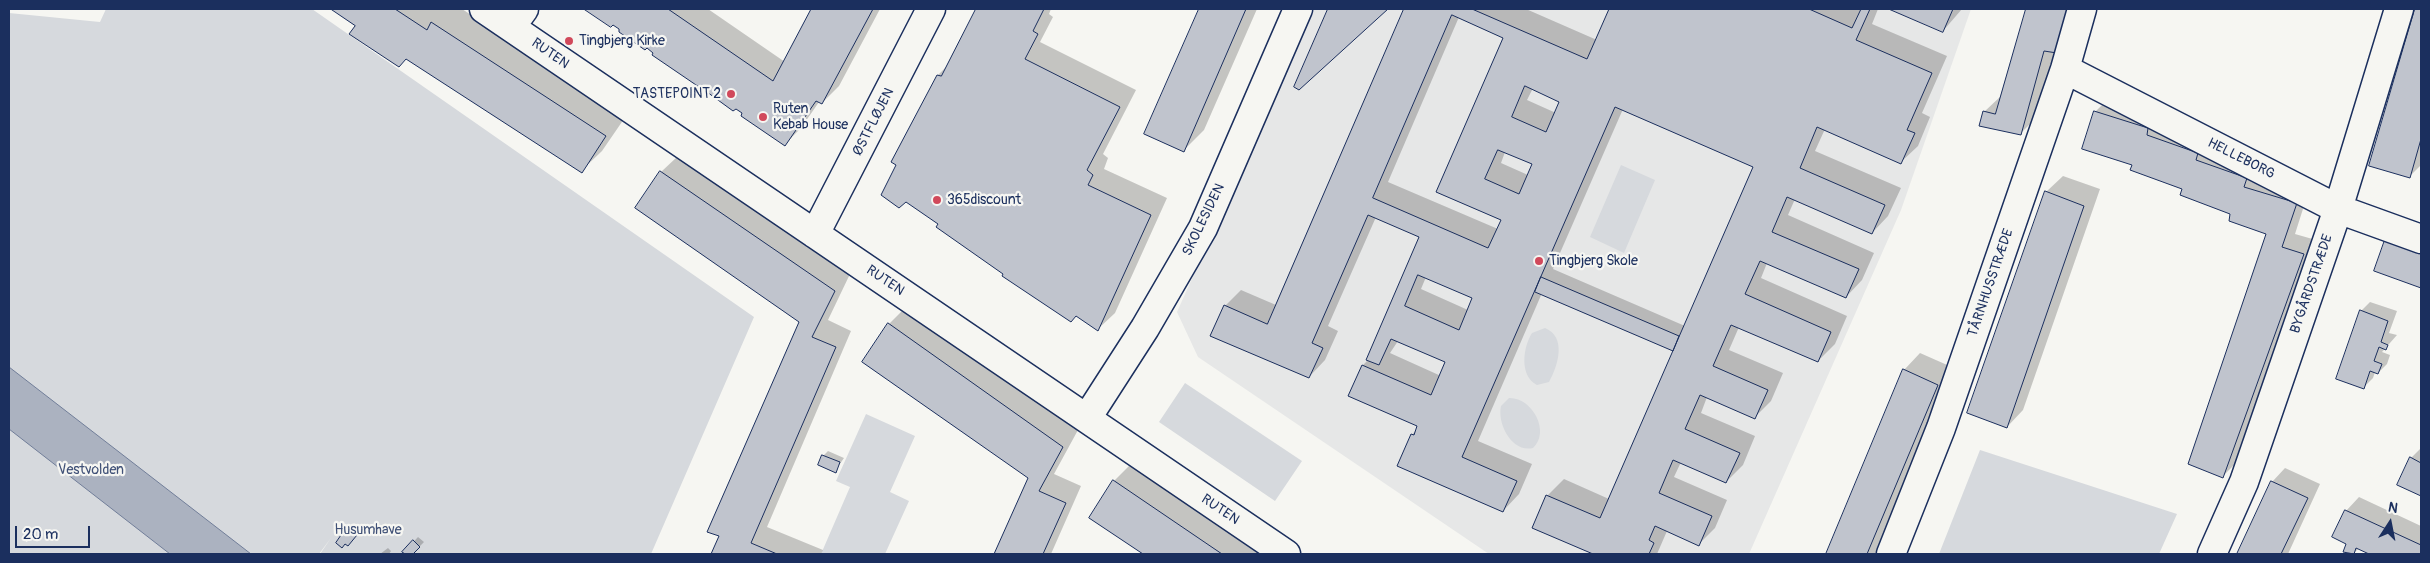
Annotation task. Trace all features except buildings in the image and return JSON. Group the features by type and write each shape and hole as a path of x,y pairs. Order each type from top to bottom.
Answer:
{"street":[{"name":"RUTEN","path":"484,9 518,18 815,234 1286,554"},
{"name":"ØSTFLØJEN","path":"815,234 931,9"},
{"name":"SKOLESIDEN","path":"1087,418 1145,328 1203,228 1298,9"},
{"name":"TÅRNHUSSTRÆDE","path":"1891,554 1941,428 2065,69 2082,9"},
{"name":"BYGÅRDSTRÆDE","path":"2212,554 2244,482 2338,209 2399,9"},
{"name":"HELLEBORG","path":"2065,69 2338,209 2421,239"}],"shaded area":[{"name":"Tingbjerg Skole","path":"1313,9 1971,9 1901,210 1749,554 1489,554 1198,357 1177,312"},
{"path":"9,367 251,554 170,554 9,429"}],"green space":[{"path":"106,9 312,9 754,317 651,554 320,554 331,538 319,554 9,554 9,13 100,22"},
{"path":"1621,165 1655,180 1624,253 1590,237"},
{"path":"1545,328 1552,332 1556,338 1559,352 1549,382 1537,385 1527,375 1524,361 1525,353 1532,333"},
{"path":"1185,383 1302,461 1275,501 1159,422"},
{"path":"1509,398 1525,403 1536,417 1540,433 1538,441 1533,448 1519,446 1513,442 1504,429 1501,421 1501,406"},
{"path":"866,414 915,436 890,492 909,501 885,554 821,554 850,487 836,481"},
{"path":"1980,450 2177,514 2159,554 1939,554"}],"place":[{"name":"Tingbjerg Kirke","path":"569,41"},
{"name":"TASTEPOINT 2","path":"731,94"},
{"name":"Ruten Kebab House","path":"763,117"},
{"name":"365discount","path":"937,200"},
{"name":"Tingbjerg Skole","path":"1539,261"}],"park label":[{"name":"Vestvolden","path":"91,470"},
{"name":"Husumhave","path":"368,530"}]}
